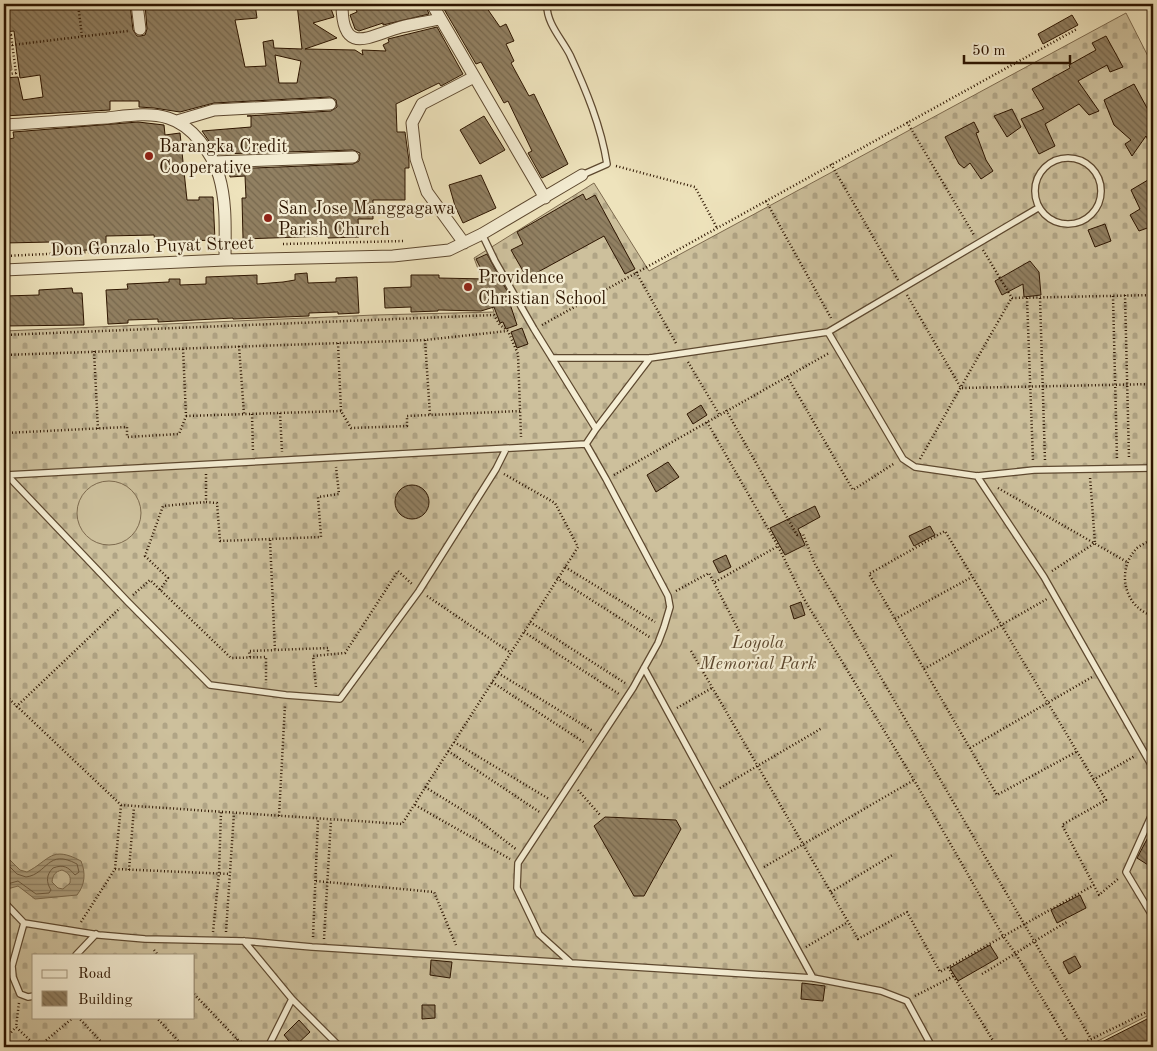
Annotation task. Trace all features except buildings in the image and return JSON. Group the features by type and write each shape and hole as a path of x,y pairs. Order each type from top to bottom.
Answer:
{"street":[{"path":"137,4 140,29"},
{"path":"342,4 342,19 345,27 358,40 366,40 401,27 439,19"},
{"path":"432,4 439,19 545,198"},
{"path":"464,243 426,192 416,159 412,123 422,104 474,77"},
{"path":"177,121 214,110 330,104"},
{"path":"4,126 139,115 166,117 177,121 196,138 213,162 222,190 226,260"},
{"path":"213,162 353,157"},
{"name":"Don Gonzalo Puyat Street","path":"4,270 226,260 393,256 448,250 482,234 582,175"}],"lane":[{"path":"547,4 548,18 569,54 596,118 603,140 607,164 582,175"},
{"path":"1070,158 1081,160 1093,169 1100,179 1102,191 1098,206 1086,219 1073,224 1061,224 1049,219 1038,208 1033,195 1035,181 1042,170 1058,159 1070,158"},
{"path":"552,358 650,358 828,332 1038,208"},
{"path":"482,234 495,261 534,329 596,429"},
{"path":"828,332 903,459 915,467 977,476 1034,470 1153,468"},
{"path":"586,444 650,358"},
{"path":"6,475 521,449 586,444"},
{"path":"570,962 539,934 518,888 518,863 633,688 658,643 670,607 668,596 586,444"},
{"path":"6,475 127,602 210,685 266,693 340,699 419,591 496,469 506,449"},
{"path":"977,476 1044,577 1153,768"},
{"path":"644,668 813,978"},
{"path":"1153,812 1126,872 1153,917"},
{"path":"4,902 24,923 145,939 212,939 324,948 813,978 881,991 907,1001 932,1047"},
{"path":"24,923 12,966 20,994 32,996"},
{"path":"77,954 96,934"},
{"path":"244,941 292,999 340,1047"},
{"path":"268,1047 292,999"}],"path":[{"path":"78,4 82,36"},
{"path":"12,45 140,29"},
{"path":"534,329 1077,29"},
{"path":"4,37 11,36 16,73 4,75"},
{"path":"907,122 1012,298"},
{"path":"607,164 695,187 717,228"},
{"path":"831,164 961,388"},
{"path":"766,200 837,328"},
{"path":"283,244 409,240"},
{"path":"4,256 90,252"},
{"path":"1125,295 1130,467"},
{"path":"1012,298 1153,295"},
{"path":"1113,296 1117,468"},
{"path":"915,467 1012,298"},
{"path":"1027,298 1034,470"},
{"path":"1040,298 1046,470"},
{"path":"4,336 494,315 500,325 508,331 518,354 521,449"},
{"path":"4,354 425,340 508,331"},
{"path":"425,340 430,415"},
{"path":"338,343 341,410 351,428 407,426 407,416 520,411"},
{"path":"239,346 244,414"},
{"path":"5,433 127,427 127,437 179,434 186,416 183,348"},
{"path":"606,479 837,348"},
{"path":"94,351 98,428"},
{"path":"788,376 853,490 903,459"},
{"path":"961,388 1153,384"},
{"path":"186,416 341,410"},
{"path":"726,410 797,535 803,534 815,564 1091,1039"},
{"path":"280,413 282,461"},
{"path":"4,414 6,475"},
{"path":"252,414 253,462"},
{"path":"707,422 778,546 804,599 914,780 1002,936 1016,954 1071,1047"},
{"path":"160,590 168,578 145,556 163,506 206,502 217,503 220,541 321,537 318,497 339,494 335,458"},
{"path":"206,465 206,502"},
{"path":"1089,468 1095,543"},
{"path":"4,694 121,805 402,824 578,547 555,504 496,469"},
{"path":"977,476 1127,562"},
{"path":"1076,752 998,795 869,574 946,531 1106,800 1062,825 1099,895 1126,872"},
{"path":"1153,539 1137,548 1127,562 1124,575 1125,588 1133,603 1145,613 1153,616"},
{"path":"270,540 275,650"},
{"path":"1044,577 1095,543"},
{"path":"715,582 778,546"},
{"path":"565,567 664,628"},
{"path":"317,698 313,656 345,653 398,571 419,591 511,653"},
{"path":"668,596 709,572 740,633"},
{"path":"895,619 972,577"},
{"path":"557,578 658,643"},
{"path":"16,707 150,580 231,658 266,656 266,693"},
{"path":"924,669 1054,595"},
{"path":"530,622 633,688"},
{"path":"524,632 626,698"},
{"path":"250,657 249,651 328,648 328,654"},
{"path":"691,651 858,939 907,912 940,972 1094,885"},
{"path":"498,673 601,736"},
{"path":"970,748 1098,673"},
{"path":"492,682 594,748"},
{"path":"668,712 712,688"},
{"path":"280,816 286,695"},
{"path":"712,792 822,728"},
{"path":"454,742 556,804"},
{"path":"448,751 548,818"},
{"path":"1093,780 1143,751"},
{"path":"755,872 914,780"},
{"path":"571,782 600,815"},
{"path":"425,787 476,818 523,855"},
{"path":"74,931 115,869 121,805"},
{"path":"415,805 518,863"},
{"path":"129,870 134,806"},
{"path":"212,939 221,812"},
{"path":"225,940 234,813"},
{"path":"312,947 318,819"},
{"path":"324,948 331,820"},
{"path":"830,892 894,854"},
{"path":"115,869 230,874"},
{"path":"316,881 434,892 461,956"},
{"path":"799,952 848,922"},
{"path":"982,974 1016,954 1033,940 1067,922"},
{"path":"948,967 997,1047"},
{"path":"907,1001 954,976"},
{"path":"4,1040 16,1027 20,994"},
{"path":"195,995 237,1039 248,1047"},
{"path":"1075,1047 1153,1009"},
{"path":"16,1027 38,1047 75,1018"},
{"path":"77,1018 104,1047"},
{"path":"157,1018 184,1047"},
{"path":"229,1047 237,1039"}],"green space":[{"name":"Loyola Memorial Park","path":"1126,13 1153,66 1153,1013 1086,1047 4,1047 4,331 375,315 494,312 474,258 594,183 649,271"},
{"path":"7,39 12,70 4,71 4,40"},
{"path":"109,481 127,487 135,495 141,513 135,531 127,539 109,545 91,539 83,531 77,513 83,495 91,487"}],"water":[{"path":"4,854 20,870 27,872 57,854 71,856 81,861 83,865 83,883 77,895 35,899 18,886 4,890","holes":["62,870 69,875 70,883 63,889 58,888 52,882 55,874"]}],"place":[{"name":"Barangka Credit Cooperative","path":"149,156"},
{"name":"San Jose Manggagawa Parish Church","path":"268,218"},
{"name":"Providence Christian School","path":"468,287"}]}
